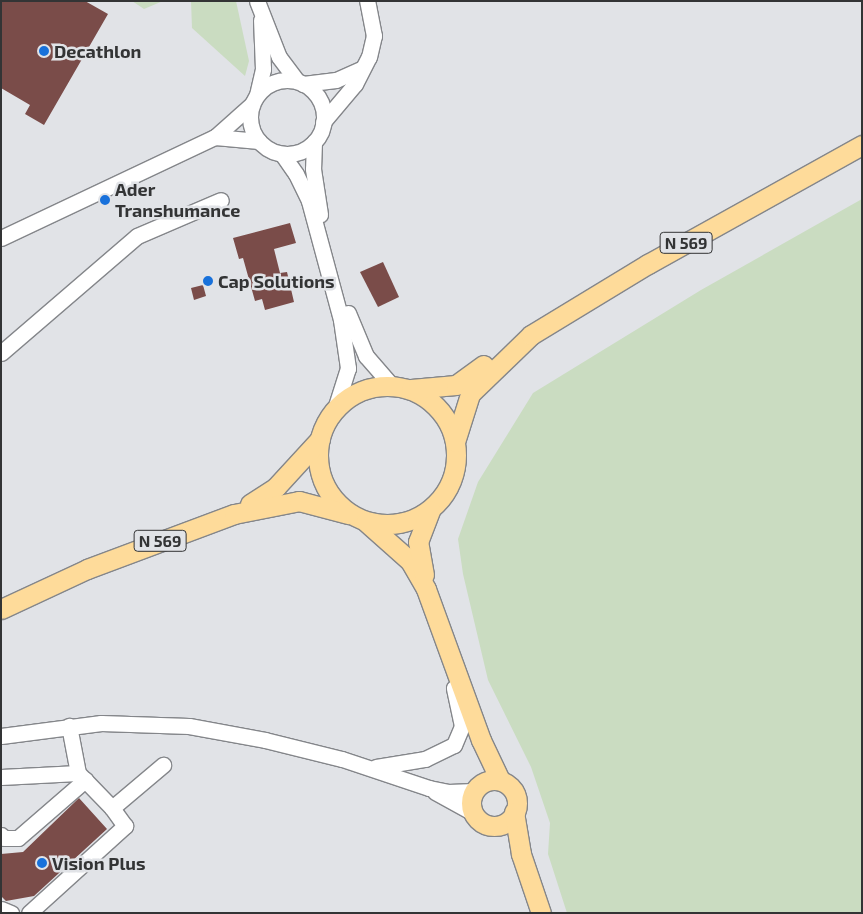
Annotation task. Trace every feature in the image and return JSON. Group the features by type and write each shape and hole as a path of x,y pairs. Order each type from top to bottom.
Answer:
{"main road":[{"name":"N 569","path":"398,387 433,389 456,385 493,358 515,347 569,310 862,145"},
{"name":"N 569","path":"455,442 470,394 515,347"},
{"path":"426,589 403,553 337,504 323,482 318,456 320,439 335,409 363,390 398,387 422,396 437,408 448,424 455,442 456,461 452,479 430,510 418,542 426,589 481,740 500,780 507,784 516,796 514,812 521,854 541,913"},
{"name":"N 569","path":"234,514 269,493 320,439"},
{"name":"N 569","path":"1,609 87,569 234,514 299,501 357,518"},
{"path":"357,518 391,525 405,522 430,510"},
{"path":"481,740 477,788 471,805 473,813 482,822 496,825 507,821 514,812"},
{"path":"477,788 500,780"},
{"path":"496,825 521,854"}],"street":[{"path":"367,1 374,36 369,57 361,69 355,84 324,122 314,142 313,169 320,215 350,320 366,356 398,387"},
{"path":"259,8 279,57 300,83 319,100 324,122"},
{"path":"259,8 263,68 250,123 259,141"},
{"path":"1,238 215,137 272,83 336,80 361,69"},
{"path":"215,137 259,141 282,154 296,174 308,201 342,320 348,368 335,409"},
{"path":"282,154 294,154 314,142"},
{"path":"1,353 137,236 221,200"},
{"path":"374,768 425,759 454,745 462,726 451,678 450,656"},
{"path":"1,736 69,726 139,723 189,726 265,740 374,768 429,788 448,792 477,788"},
{"path":"29,913 125,826 112,808 81,776 69,726"},
{"path":"112,808 163,765"},
{"path":"1,777 81,776"},
{"path":"1,835 4,838 18,838 81,776"},
{"path":"429,788 473,813"},
{"path":"1,909 11,913"}],"green space":[{"path":"132,1 163,1 144,9"},
{"path":"191,1 236,1 249,61 245,76 192,28"},
{"path":"862,199 862,913 567,913 548,854 550,823 531,767 488,680 463,574 458,539 478,482 533,393 701,290"}],"building":[{"name":"Decathlon","path":"1,1 85,1 108,14 44,125 25,114 30,105 1,88"},
{"path":"290,223 296,243 274,249 280,273 287,272 294,302 265,310 262,299 255,301 243,258 239,259 233,238"},
{"path":"383,262 399,297 378,307 360,272"},
{"path":"203,285 206,296 194,300 191,288"},
{"path":"79,798 107,829 34,896 6,901 1,896 1,854 23,852"}],"place":[{"name":"Decathlon","path":"44,51"},
{"name":"Ader Transhumance","path":"105,200"},
{"name":"Cap Solutions","path":"208,281"},
{"name":"Vision Plus","path":"42,863"}]}
